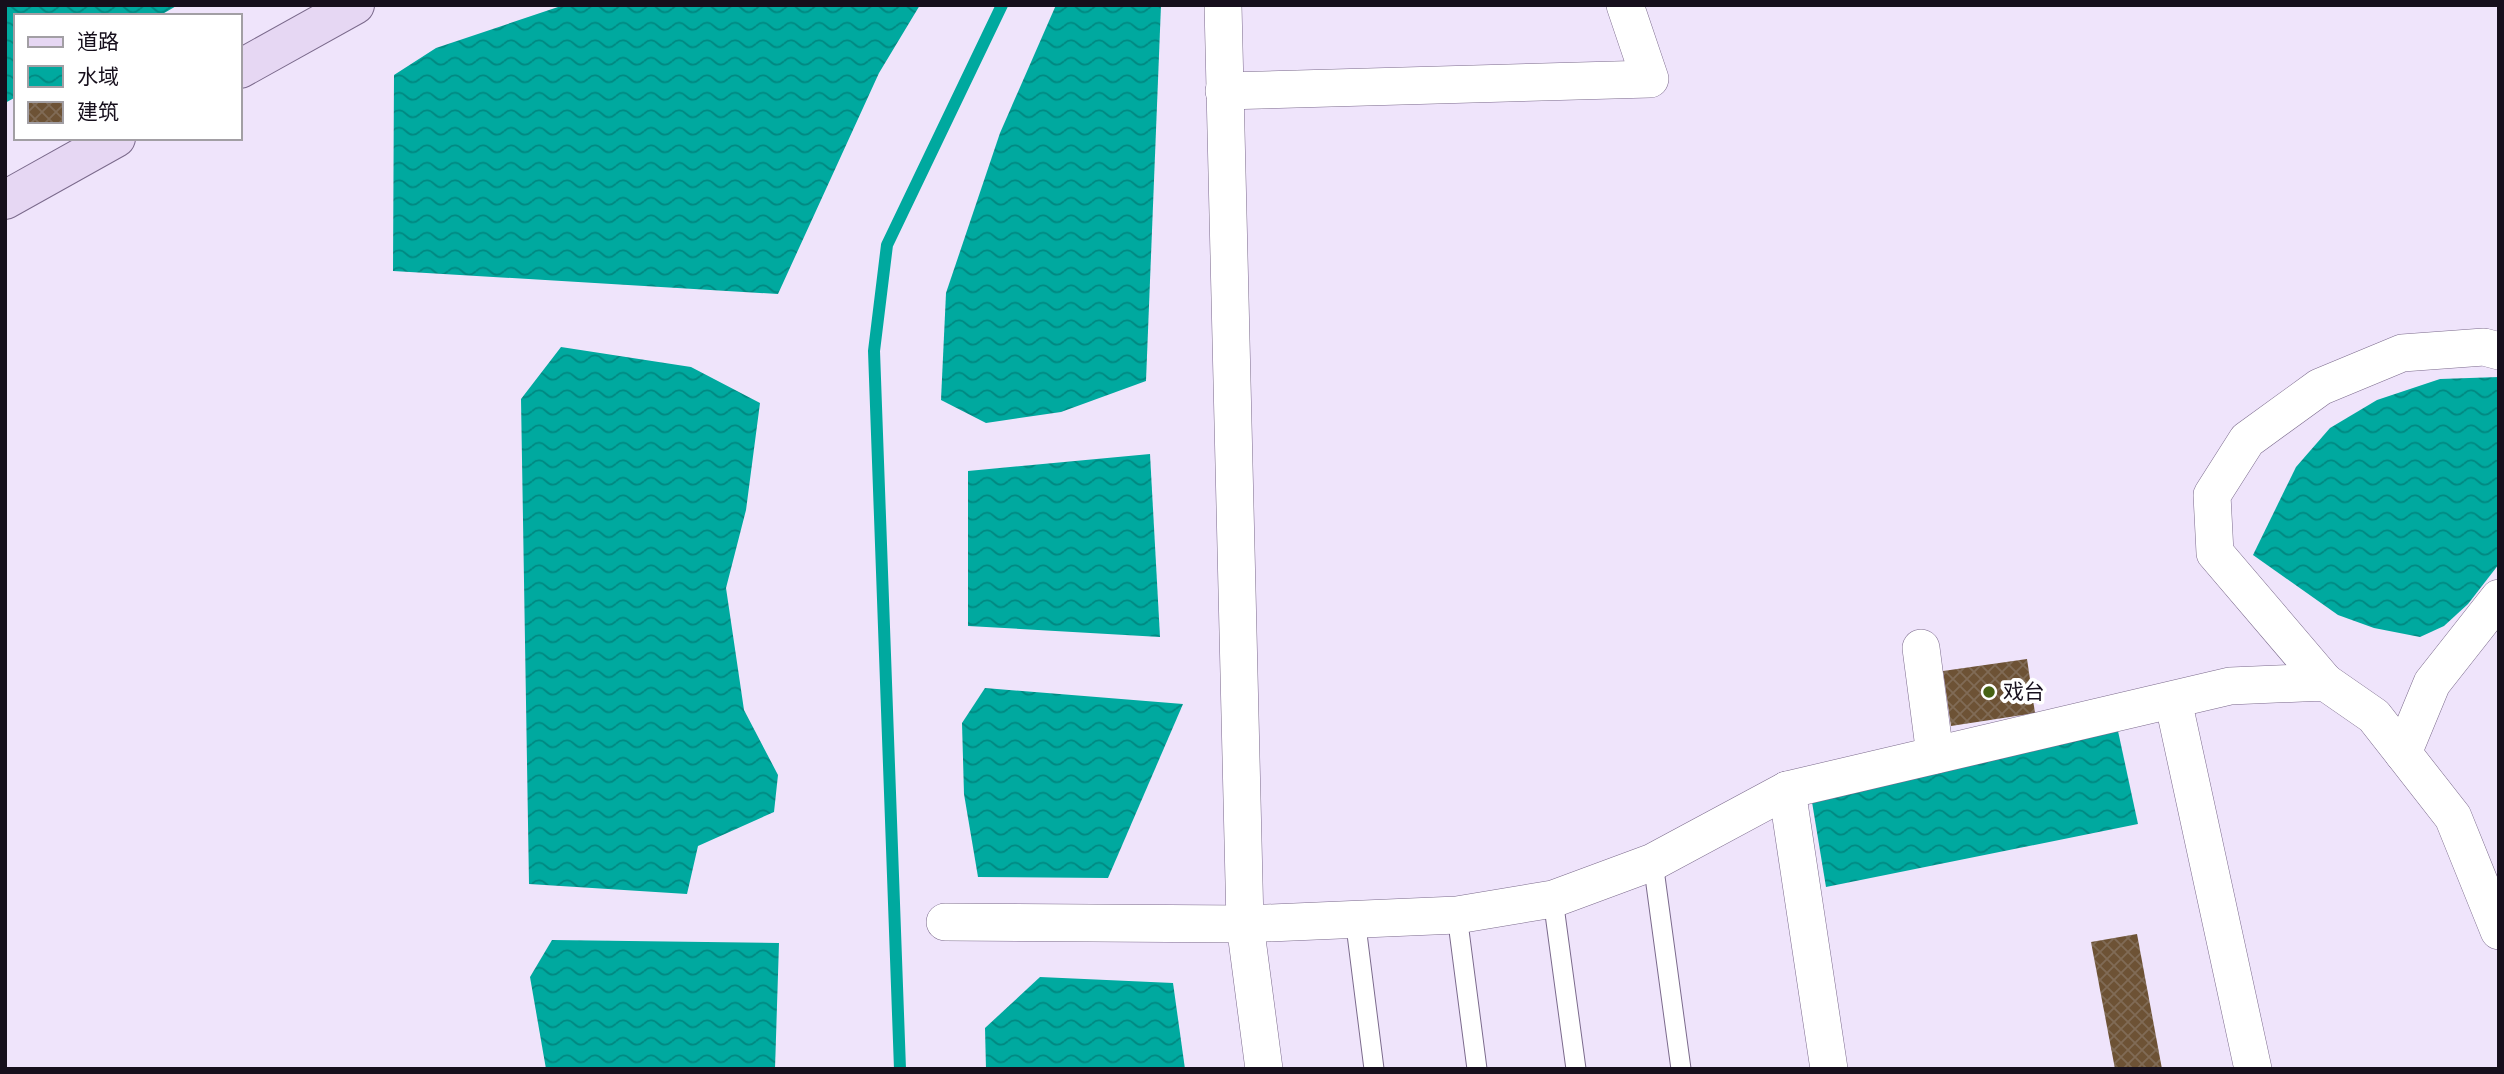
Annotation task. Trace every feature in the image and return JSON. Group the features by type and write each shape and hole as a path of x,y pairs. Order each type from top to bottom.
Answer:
{"street":[{"path":"242,68 355,5"},
{"path":"1223,5 1245,924 1264,1069"},
{"path":"1224,91 1650,79 1625,5"},
{"path":"5,200 112,140"},
{"path":"2499,351 2484,347 2402,353 2320,387 2247,440 2212,495 2215,553 2325,682 2375,716 2453,817 2499,930"},
{"path":"2403,753 2432,683 2499,598"},
{"path":"1921,649 1935,755"},
{"path":"945,922 1245,924 1457,915 1553,899 1653,862 1787,790 2230,686 2325,682"},
{"path":"2173,700 2253,1069"},
{"path":"1787,790 1829,1069"}],"lane":[{"path":"1653,862 1681,1069"},
{"path":"1553,899 1576,1069"},
{"path":"1457,915 1477,1069"},
{"path":"1355,918 1374,1069"}],"water":[{"path":"5,5 178,5 162,14 14,14 14,98 5,103"},
{"path":"564,5 920,5 879,73 778,294 393,271 394,75 436,48"},
{"path":"1056,5 1161,5 1146,381 1061,412 986,423 941,400 946,293 1000,133"},
{"path":"561,347 691,367 760,403 746,510 726,588 744,710 778,775 774,812 698,846 687,894 529,884 521,399"},
{"path":"2499,377 2499,564 2468,604 2444,626 2420,637 2374,628 2338,615 2253,555 2296,467 2330,428 2377,400 2440,379"},
{"path":"1150,454 1160,637 968,626 968,471"},
{"path":"985,688 1183,704 1108,878 978,877 964,794 962,723"},
{"path":"2118,731 2138,824 1826,887 1812,802"},
{"path":"552,940 779,943 775,1069 546,1069 530,977"},
{"path":"1040,977 1173,983 1185,1069 986,1069 985,1028"}],"building":[{"name":"戏台","path":"2027,659 2035,713 1951,726 1943,671"},
{"path":"2137,934 2162,1069 2115,1069 2091,942"}],"waterway":[{"path":"900,1069 874,351 887,245 1002,5"}],"place":[{"name":"戏台","path":"1989,692"}]}
